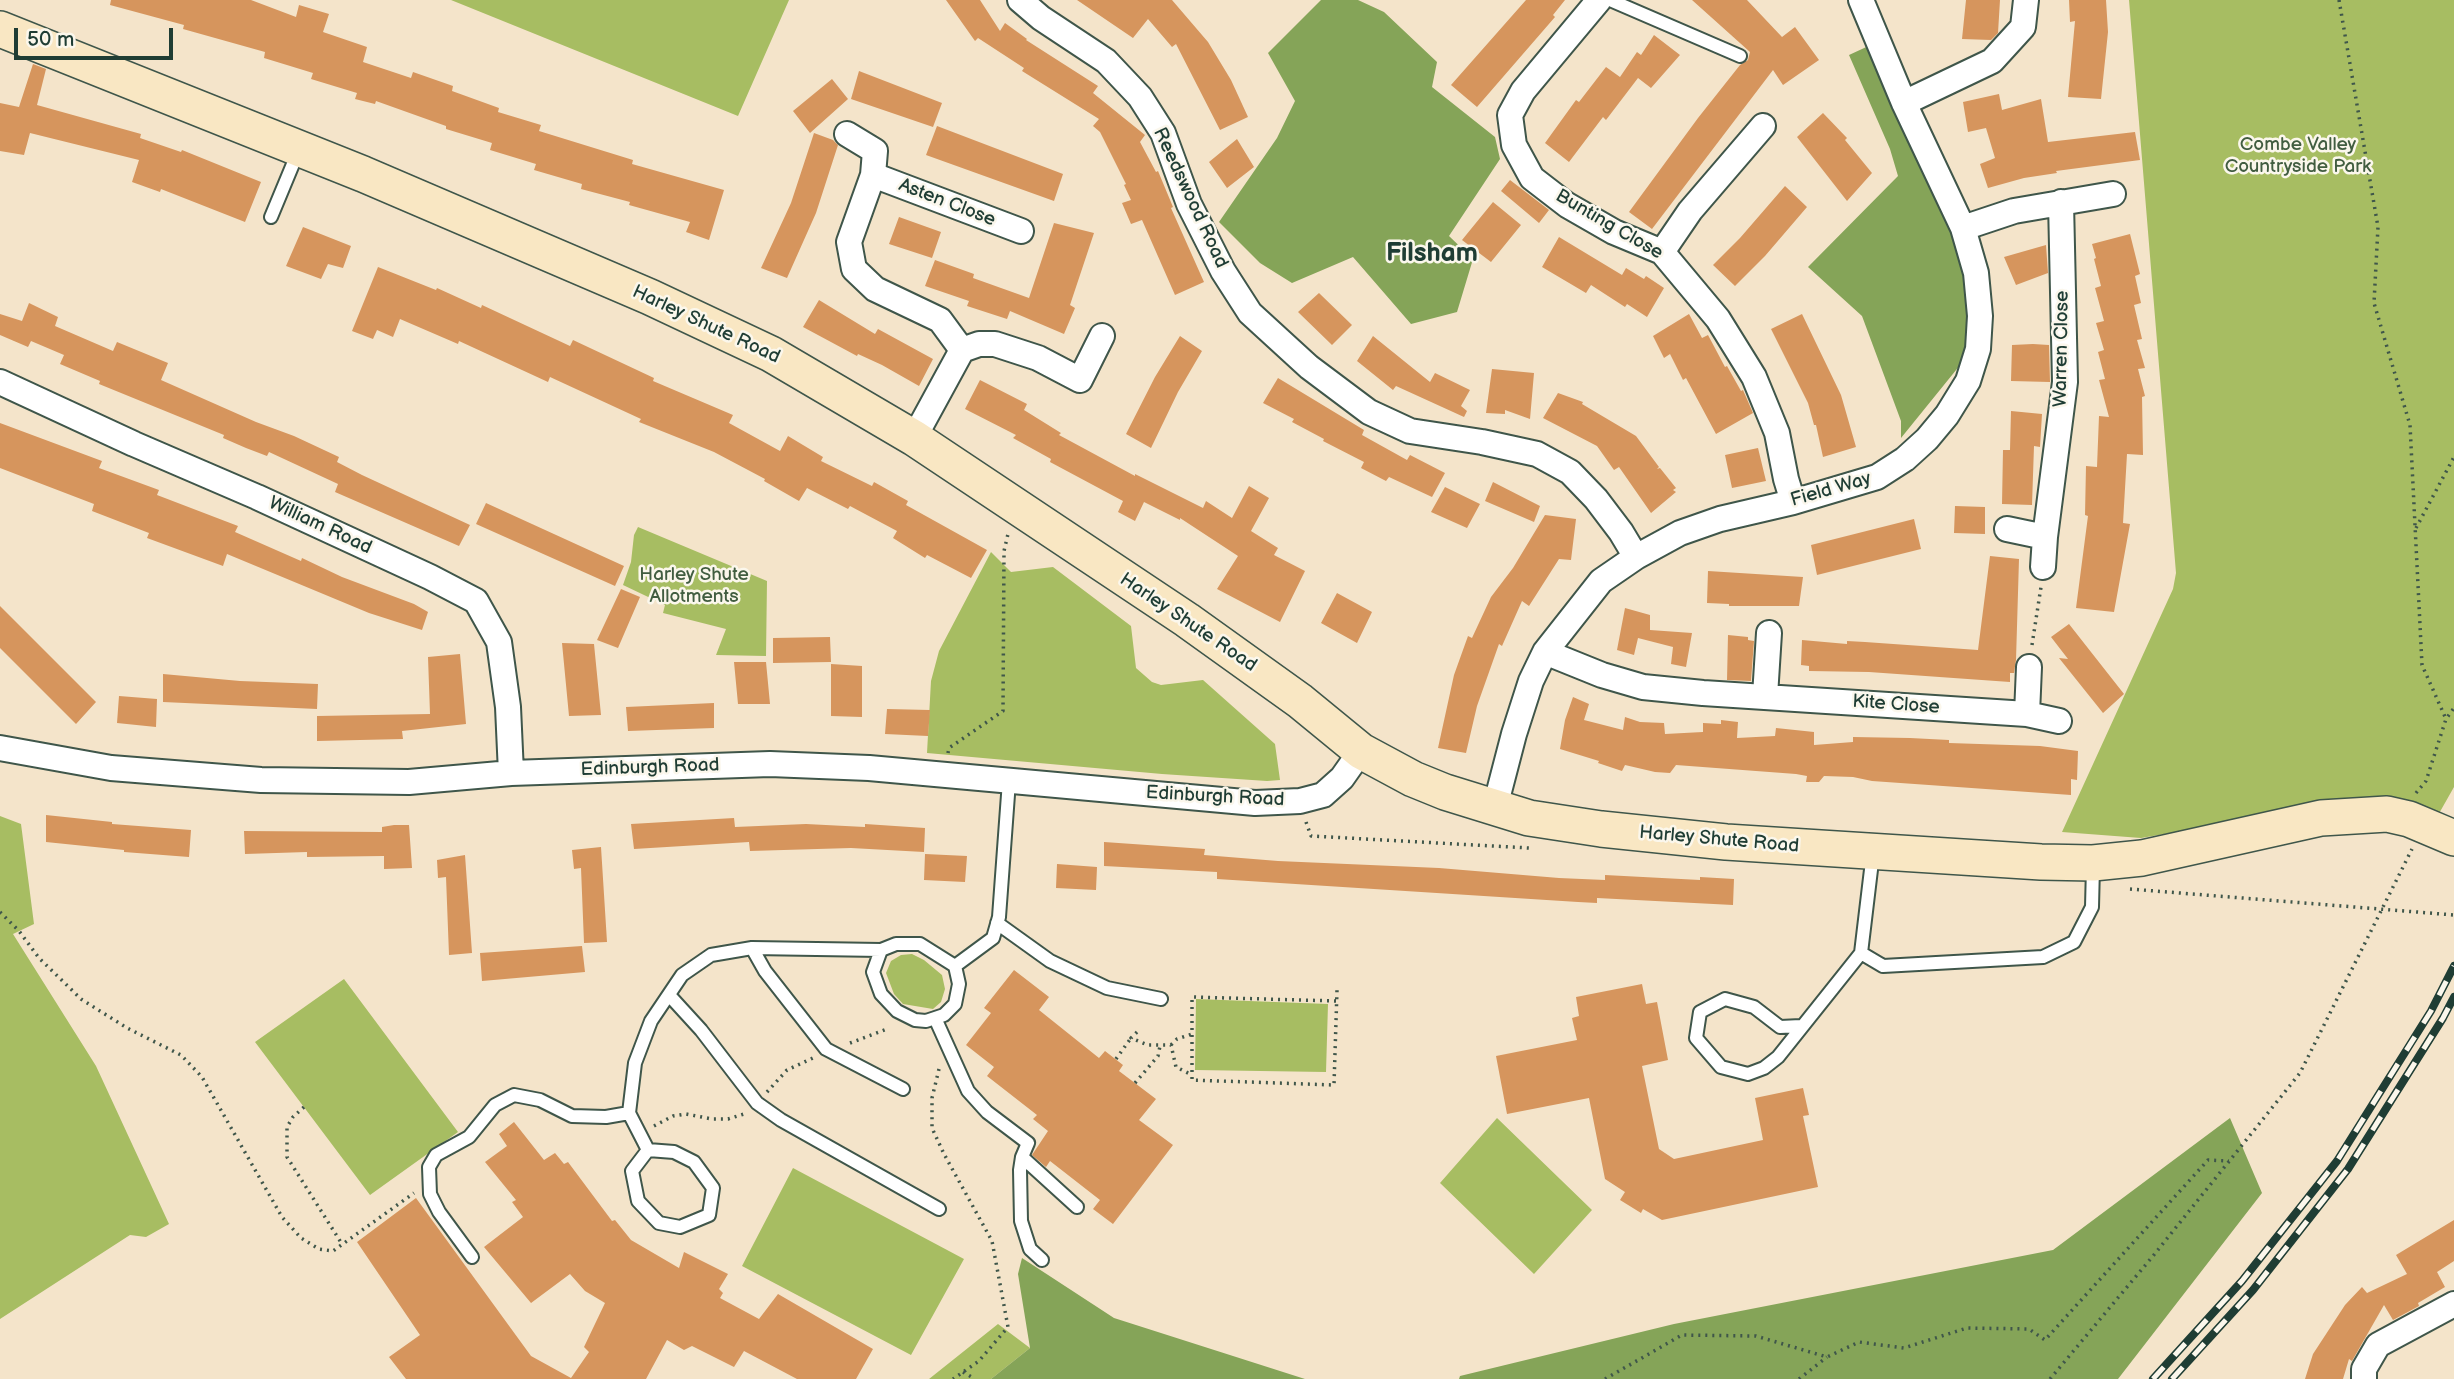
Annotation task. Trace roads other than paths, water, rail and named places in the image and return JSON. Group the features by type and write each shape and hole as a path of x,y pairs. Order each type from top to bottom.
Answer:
{"main road":[{"name":"Harley Shute Road","path":"0,29 300,149 650,297 771,354 914,438 1187,620 1300,701 1361,751 1413,779 1445,792 1529,818 1601,829 1873,853 2041,862 2093,874 2141,858 2321,818 2387,814 2409,819 2453,837"}],"street":[{"name":"Reedswood Road","path":"1020,0 1041,18 1106,61 1140,97 1163,133 1189,204 1223,271 1250,313 1309,367 1369,412 1410,430 1537,454 1570,472 1596,499 1636,557"},
{"name":"Bunting Close","path":"1599,0 1523,91 1510,115 1514,145 1532,178 1567,205 1614,232 1662,252 1718,319 1754,377 1777,433 1793,502"},
{"name":"Field Way","path":"1495,807 1531,681 1545,652 1601,581 1636,557 1680,533 1720,519 1793,502 1877,477 1905,459 1947,415 1968,381 1979,349 1980,316 1976,273 1963,228 1904,103 1861,0"},
{"path":"1904,103 1992,61 2023,27 2026,0"},
{"path":"1662,252 1690,211 1763,126"},
{"name":"Asten Close","path":"847,134 875,151 873,175 849,242 854,269 875,289 940,320 962,350"},
{"name":"Asten Close","path":"873,175 1021,231"},
{"path":"1963,228 2014,211 2113,194"},
{"name":"Warren Close","path":"2043,568 2065,382 2061,202"},
{"path":"914,438 962,350 979,344 995,344 1038,358 1080,380 1102,336"},
{"name":"William Road","path":"0,382 134,444 257,496 476,601 499,642 508,707 511,773"},
{"path":"2007,529 2045,537"},
{"path":"1765,696 1769,633"},
{"name":"Kite Close","path":"1545,652 1602,675 1643,687 2027,714 2059,721"},
{"path":"2027,714 2029,667"},
{"name":"Edinburgh Road","path":"0,748 111,768 261,780 409,782 511,773 770,764 869,768 1255,803 1300,802 1323,796 1342,778 1361,751"},
{"path":"2364,1379 2364,1369 2378,1345 2454,1304"}],"lane":[{"path":"1610,0 1740,56"},
{"path":"271,218 300,149"},
{"path":"955,966 993,937 998,923 1009,781"},
{"path":"1801,1026 1780,1027 1754,1007 1725,999 1700,1012 1696,1038 1721,1067 1748,1074 1764,1068 1778,1057 1861,953 1873,853"},
{"path":"1861,953 1884,966 2043,957 2074,942 2092,907 2093,874"},
{"path":"998,923 1050,961 1107,988 1161,999"},
{"path":"648,1150 629,1113 635,1063 651,1021 682,975 710,955 752,948 881,950 896,944 920,944 955,966 959,984 955,1004 944,1015 926,1021 915,1020 897,1011 881,994 873,972 881,950"},
{"path":"752,948 765,971 826,1049 903,1089"},
{"path":"669,995 701,1030 757,1103 781,1120 939,1209"},
{"path":"935,1018 968,1091 986,1112 1028,1143 1020,1170 1021,1221 1030,1249 1042,1260"},
{"path":"472,1257 439,1212 430,1194 429,1167 436,1155 469,1138 495,1105 514,1095 540,1100 572,1116 606,1118 629,1113"},
{"path":"648,1150 674,1152 694,1162 713,1188 709,1215 680,1227 659,1223 638,1200 632,1171 648,1150"},
{"path":"1022,1157 1077,1207"}],"railway":[{"path":"2153,1379 2242,1281 2337,1161 2431,1011 2454,966"},
{"path":"2172,1379 2253,1290 2348,1169 2454,997"}],"district":[{"name":"Filsham","path":"1432,254"}],"park label":[{"name":"Combe Valley Countryside Park","path":"2298,156"},
{"name":"Harley Shute Allotments","path":"694,586"}]}
